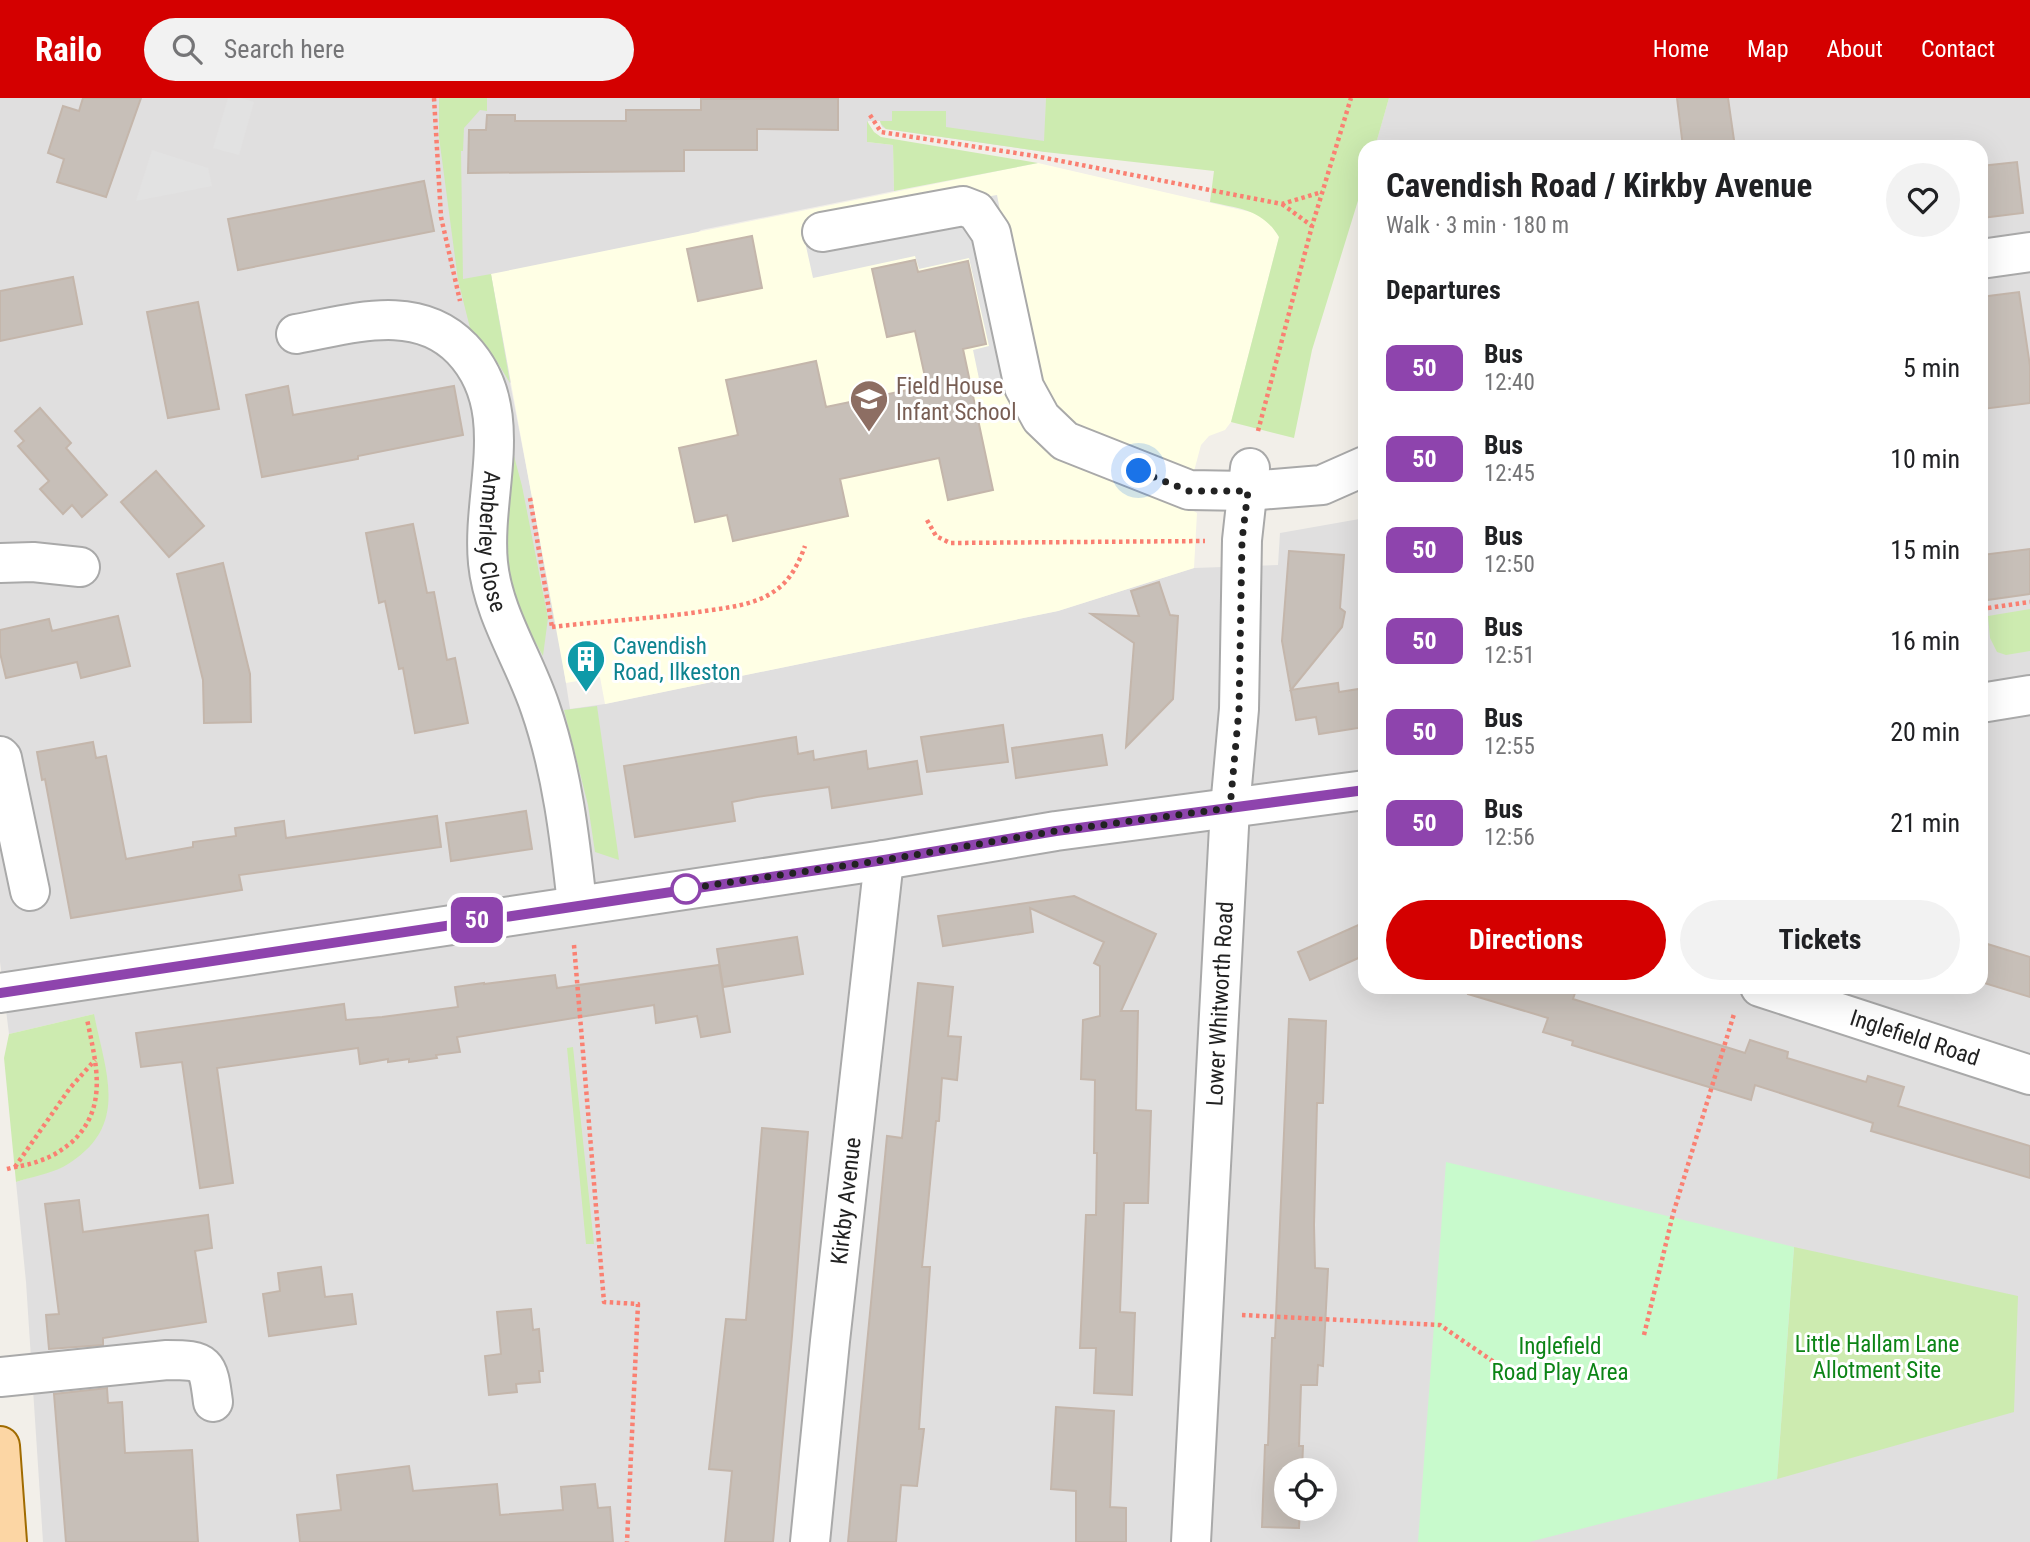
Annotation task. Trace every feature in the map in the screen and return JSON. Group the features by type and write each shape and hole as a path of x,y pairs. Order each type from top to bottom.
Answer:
{"main road":[{"path":"0,1446 7,1542"}],"street":[{"path":"822,232 963,206 976,211 991,233 1024,387 1041,418 1065,441 1189,491 1252,463 1322,485 1358,469"},
{"path":"1988,258 2030,252"},
{"name":"Amberley Close","path":"296,334 374,320 412,322 429,327 461,349 475,366 485,385 491,404 495,448 487,536 490,573 499,607 542,711 567,824 575,921"},
{"name":"Lower Whitworth Road","path":"1191,1542 1230,808 1239,709 1242,540 1252,463"},
{"path":"2,554 80,567"},
{"path":"1988,702 2030,695"},
{"path":"0,756 30,891"},
{"path":"0,993 575,921 884,860 1056,831 1358,792"},
{"name":"Kirkby Avenue","path":"810,1542 884,860"},
{"name":"Inglefield Road","path":"1749,995 2030,1075"},
{"path":"0,1377 166,1352 193,1360 205,1367 213,1402"}],"path":[{"path":"434,98 441,216 462,310"},
{"path":"1252,463 1312,226 1351,98"},
{"path":"870,116 881,132 1035,156 1282,204 1312,226"},
{"path":"1282,204 1322,192"},
{"path":"530,497 552,637"},
{"path":"927,520 936,536 950,543 1207,541"},
{"path":"552,627 657,618 727,608 754,601 773,593 783,585 799,562 805,546"},
{"path":"1988,608 2030,602"},
{"path":"575,921 604,1302 638,1304 627,1542"},
{"path":"1644,1335 1673,1214 1749,995"},
{"path":"7,1169 40,1161 61,1151 85,1129 94,1111 97,1097 95,1060 85,1008"},
{"path":"14,1167 70,1088 95,1060"},
{"path":"1236,1315 1440,1325 1510,1373 1516,1367"}],"shaded area":[{"path":"0,98 1046,98 1045,152 886,129 880,121 868,121 867,142 893,145 894,191 701,230 510,383 557,626 570,709 1058,611 1194,568 1278,565 1280,533 1358,519 1358,994 1988,994 1988,140 1377,140 1389,98 2030,98 2030,1542 43,1542 26,1282 16,1182 62,1167 94,1014 9,1034 0,962"},
{"path":"228,98 254,102 239,155 213,148"},
{"path":"152,150 208,168 212,186 136,201"},
{"name":"Field House Infant School","path":"1038,163 1259,214 1279,237 1231,422 1225,430 1209,436 1201,445 1189,490 1189,508 1197,513 1194,568 1058,611 605,704 600,677 566,683 491,274"},
{"path":"997,195 1034,383 982,393 973,350 989,346 969,258 919,269 915,256 813,278 802,228"}],"green space":[{"path":"439,98 487,98 487,111 480,110 464,128 461,151 463,279 491,274 510,383 496,360 472,336 458,280 439,137"},
{"path":"1046,98 1389,98 1377,140 1358,140 1358,201 1312,350 1294,438 1231,422 1279,237 1258,215 1210,202 1214,171 1045,152 886,129 880,121 892,121 892,111 946,111 946,127 1044,141"},
{"path":"867,121 881,137 1038,163 894,191 893,145 867,142"},
{"path":"514,456 548,618 543,656 504,572 508,469"},
{"path":"2030,609 2030,651 2006,655 1997,652 1990,638 1988,616"},
{"path":"597,706 619,860 595,852 588,805 564,710"},
{"path":"94,1014 107,1079 106,1118 98,1135 84,1152 63,1167 16,1182 4,1058 9,1034"},
{"path":"573,1047 594,1244 586,1244 567,1048"},
{"name":"Inglefield Road Play Area","path":"1446,1162 1794,1247 1777,1479 1529,1542 1418,1542"},
{"name":"Little Hallam Lane Allotment Site","path":"1794,1247 2018,1296 2014,1412 1777,1479"}],"building":[{"path":"83,98 141,98 106,197 57,182 64,159 48,153 63,106 79,111"},
{"path":"838,98 838,130 757,129 757,150 684,150 684,171 468,173 469,130 486,130 487,115 515,115 515,121 626,121 626,110 701,110 701,99"},
{"path":"1677,98 1728,98 1734,140 1682,140"},
{"path":"2017,162 2023,213 1988,217 1988,165"},
{"path":"424,181 434,231 238,270 228,219"},
{"path":"752,236 762,288 698,301 687,249"},
{"path":"915,260 918,272 968,261 986,344 963,349 993,490 948,500 939,458 840,479 848,516 733,541 727,515 695,522 679,448 738,435 726,380 816,361 826,407 927,386 915,331 887,337 872,269"},
{"path":"73,277 82,324 0,341 0,291"},
{"path":"2019,292 2030,366 2030,403 1988,408 1988,296"},
{"path":"198,302 219,409 168,418 147,312"},
{"path":"288,386 293,415 454,386 463,435 262,477 246,395"},
{"path":"40,408 71,443 66,448 107,495 82,517 72,505 63,514 40,489 49,481 18,446 24,441 15,431"},
{"path":"156,471 204,526 169,557 121,502"},
{"path":"413,524 427,593 434,592 447,660 455,658 468,723 415,733 403,668 399,669 385,601 379,603 366,533"},
{"path":"2030,549 2030,594 1988,600 1988,554"},
{"path":"1289,551 1344,555 1340,608 1345,612 1342,627 1291,690 1338,683 1339,692 1358,689 1358,728 1319,734 1316,717 1296,720 1282,641"},
{"path":"223,563 250,674 251,722 204,723 203,680 177,574"},
{"path":"1159,582 1170,615 1178,616 1173,699 1126,747 1134,643 1091,614 1139,616 1131,591"},
{"path":"118,616 130,666 81,678 77,662 6,678 0,653 0,630 49,619 52,631"},
{"path":"1003,725 1008,762 927,772 921,737"},
{"path":"1102,735 1107,765 1016,778 1012,748"},
{"path":"796,737 798,754 813,751 814,760 866,751 868,769 917,761 922,794 832,808 829,787 757,797 732,802 735,821 635,837 624,766"},
{"path":"93,742 96,758 106,756 126,859 193,847 193,842 236,836 235,828 284,821 286,838 437,816 441,847 239,875 242,890 71,918 45,779 42,780 37,752"},
{"path":"526,811 532,849 451,861 446,823"},
{"path":"1074,896 1156,934 1121,1011 1138,1011 1136,1110 1151,1111 1148,1203 1124,1203 1120,1312 1135,1313 1132,1395 1094,1393 1096,1348 1080,1348 1086,1215 1096,1215 1097,1153 1094,1153 1095,1080 1081,1079 1083,1020 1100,1016 1100,966 1094,963 1104,942 1030,908 1033,932 943,946 938,916"},
{"path":"1358,925 1358,958 1310,980 1298,952"},
{"path":"797,937 803,974 723,987 717,949"},
{"path":"1988,944 2030,957 2030,997 1988,984"},
{"path":"719,965 730,1032 701,1037 697,1016 656,1023 654,1005 457,1037 460,1052 436,1055 437,1058 409,1062 409,1059 388,1062 388,1059 360,1064 358,1048 217,1068 233,1183 200,1188 182,1062 141,1067 136,1033 344,1004 346,1020 382,1017 458,1007 455,987 555,975 557,988"},
{"path":"918,983 953,987 948,1036 961,1037 957,1080 942,1078 939,1121 936,1121 922,1267 930,1267 919,1429 924,1429 917,1486 901,1485 896,1542 848,1542 887,1136 902,1138"},
{"path":"1468,994 1575,994 1573,999 1745,1053 1750,1040 1788,1052 1787,1058 1866,1082 1868,1076 1904,1087 1898,1106 2030,1146 2030,1178 1871,1131 1873,1123 1755,1085 1751,1100 1572,1045 1573,1041 1543,1032 1548,1018"},
{"path":"1289,1019 1326,1021 1323,1103 1317,1103 1314,1225 1315,1268 1328,1269 1323,1366 1318,1365 1317,1385 1301,1385 1299,1446 1303,1446 1302,1458 1274,1458 1274,1521 1299,1521 1299,1528 1262,1527 1272,1338 1275,1338"},
{"path":"762,1128 808,1132 792,1336 773,1542 725,1542 732,1471 709,1469 726,1319 746,1320"},
{"path":"79,1200 83,1232 208,1215 212,1248 195,1251 206,1322 103,1338 103,1345 49,1349 46,1315 59,1314 45,1204"},
{"path":"321,1267 325,1297 352,1294 356,1324 269,1336 263,1294 280,1291 278,1273"},
{"path":"531,1309 533,1330 539,1329 543,1371 539,1371 540,1382 516,1384 517,1392 489,1395 485,1356 501,1354 497,1312"},
{"path":"107,1388 108,1403 122,1402 125,1453 192,1450 198,1542 66,1542 54,1394"},
{"path":"1056,1407 1114,1411 1110,1507 1126,1508 1126,1542 1076,1542 1076,1491 1051,1489"},
{"path":"409,1466 413,1491 497,1484 500,1515 563,1510 561,1487 595,1484 598,1508 610,1507 613,1542 300,1542 297,1515 341,1510 337,1475"}],"bus line":[{"name":"50","path":"0,993 577,904 884,860 1056,831 1358,791"}],"place":[{"name":"Field House Infant School","path":"869,433"},
{"name":"Cavendish Road, Ilkeston","path":"586,693"}],"route":[{"path":"686,889 677,890 884,860 1056,831 1230,808 1239,709 1242,540 1248,491 1189,491 1139,471"}]}
